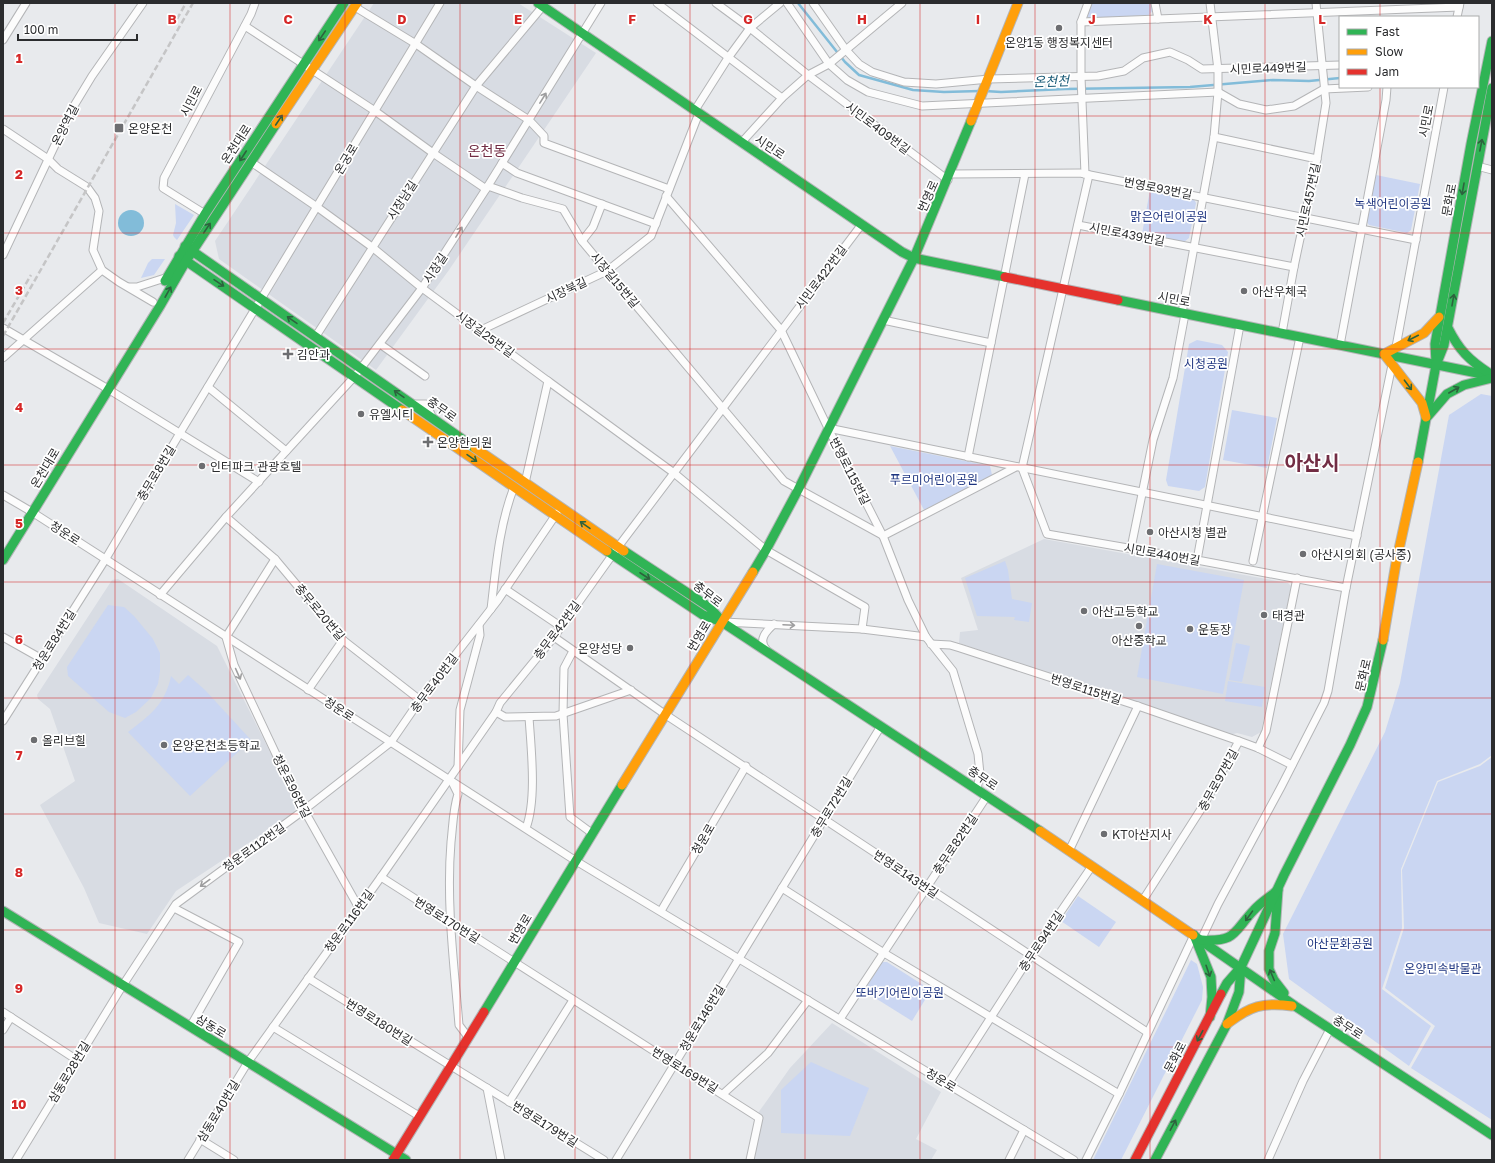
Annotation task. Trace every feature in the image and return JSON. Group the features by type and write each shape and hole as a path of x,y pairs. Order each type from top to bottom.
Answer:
{"main road":[{"name":"온천대로","path":"189,248 205,214 344,3"},
{"name":"번영로","path":"395,1157 766,550 798,490 914,258 979,104 1018,3"},
{"name":"온천대로","path":"3,560 30,511 105,387 154,302 171,278 189,248 251,162 356,5"},
{"name":"시민로","path":"541,5 902,252 914,258 1492,376"},
{"name":"문화로","path":"1436,365 1434,344 1471,144 1492,41"},
{"name":"문화로","path":"1135,1160 1227,983 1241,967 1284,875 1350,745 1367,707 1380,655 1396,563 1427,418 1436,365 1444,345 1448,328 1492,88"},
{"name":"충무로","path":"189,248 525,483 558,512"},
{"name":"충무로","path":"182,259 256,308 514,487 558,512 615,551 709,607 722,622 977,789 1241,967 1295,1006 1492,1135"},
{"name":"온천대로","path":"105,387 160,306 171,278"},
{"path":"1427,418 1422,403 1384,354 1424,333 1440,317"},
{"path":"1448,328 1457,347 1471,362 1492,376"},
{"path":"1427,418 1447,394 1464,385 1492,376"},
{"name":"온천대로","path":"3,549 30,511"},
{"path":"1197,937 1216,941 1227,940 1239,931 1254,911 1278,890"},
{"path":"1278,890 1275,933 1269,952 1269,969 1274,980 1295,1006"},
{"name":"삼동로","path":"3,911 248,1062 395,1157 406,1160"},
{"path":"1197,937 1211,977 1212,997 1210,1017"},
{"name":"문화로","path":"1155,1160 1226,1024 1239,992 1241,967"},
{"path":"1226,1024 1240,1013 1252,1007 1263,1004 1275,1003 1295,1006"}],"street":[{"path":"4,37 26,3"},
{"name":"온양역길","path":"3,255 72,108 143,3"},
{"name":"시민로","path":"205,214 163,188 164,178 245,26 255,3"},
{"name":"온궁로","path":"262,298 440,3"},
{"name":"시장길","path":"361,368 422,288 487,188 601,3"},
{"path":"657,3 782,98"},
{"name":"시민로409번길","path":"716,3 750,28 808,75 949,177"},
{"name":"시장북길","path":"480,331 607,271 651,236 697,111 728,58 750,28 780,3"},
{"path":"787,3 829,64 847,80 868,92 922,106 1218,92 1240,104 1266,110 1294,106 1324,89 1346,88"},
{"path":"813,3 846,50 859,64 872,72 904,82 936,84 989,79 1081,77 1124,71 1143,58 1170,52 1188,60 1202,69 1218,70 1218,92 1214,137 1193,248 1173,378 1153,440 1131,548"},
{"path":"742,142 782,98 808,75 829,64 902,3"},
{"path":"1078,224 1087,174 1081,77 1081,22 1088,3"},
{"path":"1155,3 1158,19"},
{"name":"시민로449번길","path":"1210,3 1218,70 1323,66"},
{"name":"시민로457번길","path":"1282,333 1294,267 1317,159 1326,103 1316,3"},
{"path":"1368,3 1369,11"},
{"name":"온천대로","path":"356,5 416,44"},
{"name":"시장남길","path":"316,336 476,86 541,5"},
{"path":"1081,22 1369,11 1421,6 1460,5 1458,16"},
{"path":"245,26 375,111 433,153 487,188"},
{"path":"416,44 476,86 529,120 544,136 544,143 667,192 781,330 828,428 1357,536"},
{"path":"1323,66 1339,65"},
{"path":"1340,345 1386,100 1387,88"},
{"name":"시민로","path":"1396,347 1444,88"},
{"path":"3,129 48,159 58,169 87,187 95,198 99,211 93,250 102,270 154,302"},
{"path":"1214,137 1317,159"},
{"name":"온천대로","path":"251,162 318,206"},
{"path":"502,163 517,173 656,224"},
{"path":"1477,166 1492,170"},
{"path":"968,457 1025,174"},
{"name":"번영로93번길","path":"949,177 1025,174 1087,174 1416,240"},
{"name":"시장길15번길","path":"487,188 562,209 582,241 722,407"},
{"path":"582,241 593,228 602,204"},
{"path":"318,206 372,247 422,288"},
{"name":"시민로422번길","path":"615,551 722,407 862,224"},
{"name":"시민로439번길","path":"1063,289 1078,224 1193,248"},
{"path":"1193,248 1294,267"},
{"path":"3,358 102,270"},
{"path":"128,287 137,287 171,278"},
{"name":"시장길25번길","path":"422,288 674,473"},
{"path":"722,407 784,481 883,536 1019,467 1063,289"},
{"name":"충무로8번길","path":"105,560 262,298"},
{"path":"883,320 991,343"},
{"path":"1197,560 1240,325"},
{"path":"3,328 105,387 259,482"},
{"path":"1253,561 1300,337"},
{"path":"380,344 425,376"},
{"path":"1086,1160 1119,1094 1147,1032 1324,703 1328,691 1346,588 1392,365"},
{"path":"160,595 226,517 361,368"},
{"path":"525,483 548,380"},
{"path":"208,387 286,451"},
{"name":"번영로115번길","path":"828,428 883,536 908,600 926,636 953,671 978,754 980,774 977,789"},
{"name":"시민로440번길","path":"1019,467 1047,534 1346,588"},
{"path":"674,473 766,550 865,607 862,629"},
{"path":"491,609 501,532 514,487"},
{"name":"청운로","path":"3,495 576,860 1074,1160"},
{"name":"충무로40번길","path":"391,742 420,700 491,609 558,512"},
{"name":"충무로20번길","path":"226,517 275,559 343,640 420,700"},
{"name":"충무로42번길","path":"450,780 496,712 500,702 554,637 560,626 615,551"},
{"path":"226,637 275,559"},
{"name":"청운로84번길","path":"3,721 105,560"},
{"path":"1258,748 1266,731 1297,578"},
{"path":"505,589 560,626"},
{"path":"722,622 862,629 926,636"},
{"path":"769,652 763,646 763,637 767,630 774,624"},
{"name":"충무로40번길","path":"458,767 460,710 480,635 479,625"},
{"path":"3,636 42,660"},
{"name":"청운로96번길","path":"226,637 237,672 279,762 359,908"},
{"path":"554,637 666,714"},
{"path":"308,690 343,640"},
{"name":"번영로115번길","path":"931,644 950,645 960,648 1138,706 1239,741"},
{"path":"573,651 564,668 563,714 570,817 593,834"},
{"path":"496,712 505,717 556,716 632,690"},
{"path":"1069,851 1138,706"},
{"name":"번영로143번길","path":"666,714 1147,1032"},
{"path":"526,828 529,819 532,774 529,717"},
{"name":"충무로72번길","path":"739,958 881,726"},
{"name":"충무로97번길","path":"1142,900 1204,806 1239,741 1258,748 1292,765"},
{"name":"청운로112번길","path":"122,985 176,904 304,810 391,742"},
{"name":"청운로","path":"661,911 746,766"},
{"path":"450,780 458,794 454,806 449,871 450,922 459,1024 468,1037"},
{"name":"청운로116번길","path":"248,1062 450,780"},
{"name":"충무로82번길","path":"840,1019 987,796"},
{"name":"충무로94번길","path":"948,1084 1031,956 1092,866"},
{"name":"번영로170번길","path":"381,878 514,962"},
{"path":"782,888 884,953 1119,1094"},
{"path":"174,908 239,942 190,1027"},
{"name":"청운로146번길","path":"616,1160 739,958"},
{"name":"번영로169번길","path":"514,962 759,1118 750,1160"},
{"name":"번영로180번길","path":"308,978 450,1065"},
{"name":"삼동로28번길","path":"16,1160 122,985"},
{"path":"509,1102 573,1000"},
{"path":"723,1094 768,1053 808,1000"},
{"path":"3,1012 77,1060"},
{"path":"3,1030 11,1017"},
{"path":"273,1027 420,1116"},
{"path":"1268,1160 1304,1081 1330,1029"},
{"name":"삼동로40번길","path":"188,1160 248,1062"},
{"name":"번영로179번길","path":"450,1065 604,1160"},
{"name":"번영로179번길","path":"487,1088 501,1160"},
{"path":"1009,1160 1024,1130"},
{"path":"200,1139 234,1160"}],"shaded area":[{"path":"374,3 518,3 596,53 449,270 376,370 219,259 215,241"},
{"path":"131,210 140,214 144,223 140,232 131,236 122,232 118,223 122,214"},
{"path":"1044,539 1288,583 1291,586 1261,732 1252,737 1237,733 1230,735 959,643 960,632 978,630 961,578"},
{"name":"온양온천초등학교","path":"118,579 217,646 296,804 294,813 176,891 147,934 99,923 84,888 40,805 75,781 50,709 38,699 37,695 112,580"},
{"path":"832,1023 941,1092 916,1139 937,1150 931,1160 753,1160 762,1119 758,1113 790,1068"}],"green space":[{"path":"1090,3 1152,3 1153,10 1149,15 1089,19 1086,15"},
{"name":"녹색어린이공원","path":"1376,175 1420,184 1411,230 1407,233 1369,225 1367,222"},
{"name":"맑은어린이공원","path":"1150,190 1193,198 1196,203 1189,238 1184,242 1142,234"},
{"path":"175,204 194,215 177,240 173,235 176,223"},
{"path":"152,259 165,259 154,275 141,278 148,263"},
{"name":"시청공원","path":"1197,340 1222,345 1228,352 1205,487 1199,491 1168,486 1166,480 1189,344"},
{"name":"아산문화공원","path":"1481,394 1492,396 1492,755 1480,764 1437,781 1401,869 1402,928 1382,989 1431,1026 1409,1066 1289,979 1283,934 1385,732 1400,683 1449,415"},
{"path":"1232,410 1277,418 1267,468 1223,460"},
{"name":"푸르미어린이공원","path":"890,446 990,466 992,475 924,510"},
{"path":"1005,561 1008,570 1012,599 1032,603 1029,622 1014,620 1015,617 977,616 965,578"},
{"name":"운동장","path":"1157,564 1244,580 1223,694 1137,677"},
{"path":"108,605 124,607 134,616 153,639 160,653 158,684 151,698 136,712 125,718 109,712 68,676 67,667"},
{"path":"1236,643 1250,646 1242,682 1229,680"},
{"path":"188,675 205,690 251,740 190,796 128,732 150,714 161,702 165,695 171,676 179,684"},
{"path":"1228,681 1265,687 1262,707 1225,701"},
{"name":"온양민속박물관","path":"1492,757 1492,1120 1411,1068 1435,1026 1385,988 1404,928 1402,870 1438,782 1480,766"},
{"path":"1078,896 1116,922 1099,947 1061,921"},
{"path":"1191,960 1197,964 1203,987 1202,1000 1121,1160 1093,1160"},
{"name":"또바기어린이공원","path":"882,962 887,962 931,990 912,1021 864,991"},
{"path":"811,1062 869,1088 850,1136 781,1133 781,1090"}],"waterway":[{"name":"온천천","path":"798,3 845,62 859,75 913,90 944,92 980,91"},
{"name":"온천천","path":"985,91 1001,92 1065,89 1190,87 1273,80 1309,81 1339,78"}],"railway":[{"path":"177,19 186,3"},
{"path":"3,336 193,3"},
{"path":"3,323 31,275"}],"traffic: fast":[{"path":"165,281 205,214 344,3"},
{"path":"538,3 902,252 914,258 1005,277"},
{"path":"1436,363 1435,344 1471,144 1492,41"},
{"path":"1418,462 1436,365 1444,345 1492,88"},
{"path":"753,572 798,490 914,258 971,121"},
{"path":"3,560 160,306 186,261 276,124"},
{"path":"185,246 475,448"},
{"path":"179,256 402,410"},
{"path":"1118,300 1492,376"},
{"path":"1448,328 1465,354 1489,373"},
{"path":"1428,416 1447,394 1464,385 1492,378"},
{"path":"607,551 703,615 722,622 1040,831"},
{"path":"624,551 709,607 720,619"},
{"path":"1221,994 1227,983 1241,967 1284,875 1350,745 1367,707 1383,640"},
{"path":"484,1012 622,785"},
{"path":"1278,890 1275,933 1269,951 1269,969 1274,980 1284,993"},
{"path":"1202,940 1222,939 1233,934 1257,907 1278,890"},
{"path":"3,911 406,1160"},
{"path":"1193,935 1295,1006 1492,1135"},
{"path":"1194,935 1211,977 1212,997 1210,1017"},
{"path":"1155,1160 1227,1024 1239,992 1241,967"}],"traffic: slow":[{"path":"276,124 357,3"},
{"path":"971,121 1018,3"},
{"path":"1426,417 1422,403 1384,354 1424,333 1439,317"},
{"path":"402,410 607,551"},
{"path":"475,448 624,551"},
{"path":"1383,640 1396,563 1418,462"},
{"path":"622,785 753,572"},
{"path":"1040,831 1193,935"},
{"path":"1227,1024 1250,1009 1257,1007 1265,1005 1292,1006"}],"traffic: jam":[{"path":"1005,277 1118,300"},
{"path":"1135,1160 1221,994"},
{"path":"393,1160 484,1012"}],"place":[{"name":"온양1동 행정복지센터","path":"1059,28"},
{"name":"온양온천","path":"119,128"},
{"name":"아산우체국","path":"1244,291"},
{"name":"김안과","path":"288,354"},
{"name":"유엘시티","path":"361,414"},
{"name":"온양한의원","path":"428,442"},
{"name":"인터파크 관광호텔","path":"202,466"},
{"name":"아산시청 별관","path":"1150,532"},
{"name":"아산시의회 (공사중)","path":"1303,554"},
{"name":"아산고등학교","path":"1084,611"},
{"name":"태경관","path":"1264,615"},
{"name":"아산중학교","path":"1139,626"},
{"name":"운동장","path":"1190,629"},
{"name":"온양성당","path":"630,648"},
{"name":"올리브힐","path":"34,740"},
{"name":"온양온천초등학교","path":"164,745"},
{"name":"KT아산지사","path":"1104,834"}],"district":[{"name":"온천동","path":"487,150"},
{"name":"아산시","path":"1312,462"}]}
